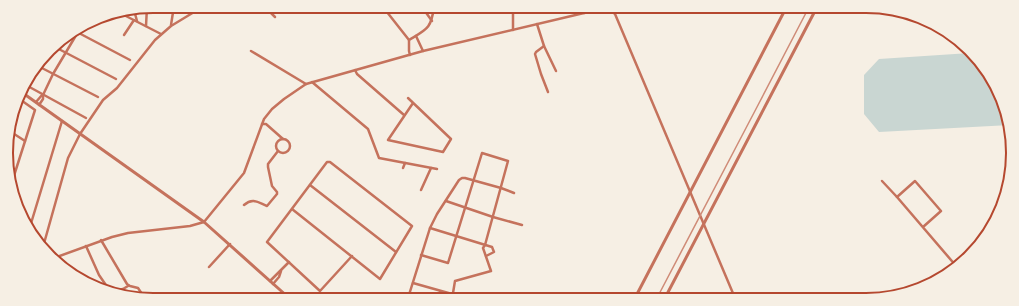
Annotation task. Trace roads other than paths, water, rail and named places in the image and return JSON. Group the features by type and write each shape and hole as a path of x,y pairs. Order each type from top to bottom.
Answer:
{"street":[{"path":"146,26 147,13"},
{"path":"171,26 173,13"},
{"path":"45,241 68,158 80,134 103,100 117,88 161,34 192,13"},
{"path":"271,13 275,17"},
{"path":"388,13 409,40 410,55"},
{"path":"426,13 432,21"},
{"path":"409,40 430,26 433,13"},
{"path":"512,30 513,13"},
{"path":"59,257 101,240 128,233 190,226 204,222 244,173 262,124 272,109 284,98 306,84 423,51 584,13"},
{"path":"614,13 733,293"},
{"path":"638,293 783,13"},
{"path":"668,293 814,13"},
{"path":"124,35 135,21 134,14"},
{"path":"126,16 161,34"},
{"path":"537,24 544,46 556,71"},
{"path":"81,33 130,60"},
{"path":"416,36 423,51"},
{"path":"39,105 53,74 73,38"},
{"path":"544,46 535,54 548,92"},
{"path":"60,50 116,80"},
{"path":"251,51 306,84"},
{"path":"42,68 98,97"},
{"path":"355,70 357,74 404,115"},
{"path":"312,82 368,129 379,158 437,170"},
{"path":"30,87 86,118"},
{"path":"26,95 204,222 283,293"},
{"path":"36,102 40,96 43,95"},
{"path":"408,98 451,139 443,152 388,140 413,103"},
{"path":"15,170 35,110 23,101"},
{"path":"31,222 62,121"},
{"path":"262,124 266,124 283,139 288,141 290,146 286,152 283,153 278,151"},
{"path":"14,134 25,141"},
{"path":"278,151 276,143 280,139 283,139"},
{"path":"244,205 246,203 259,201 267,206 277,194 272,186 268,164 278,151"},
{"path":"421,256 448,263 482,153 508,161 483,248 491,271 454,281 453,293"},
{"path":"292,209 352,256 380,279 412,226 330,162 327,162 267,242 320,291 352,256"},
{"path":"403,168 405,163"},
{"path":"421,190 431,168"},
{"path":"410,293 430,228 460,178 473,180 514,193"},
{"path":"882,181 952,262"},
{"path":"897,197 915,181 941,211 923,227"},
{"path":"310,184 396,252"},
{"path":"446,201 522,225"},
{"path":"430,228 492,247 494,252 486,256"},
{"path":"101,240 128,286"},
{"path":"209,267 230,244"},
{"path":"86,246 99,275 106,285"},
{"path":"273,284 289,262"},
{"path":"270,281 276,274 282,271"},
{"path":"413,283 446,293"},
{"path":"122,289 128,286 138,288 141,292"}],"railway":[{"path":"660,293 806,13"}]}
